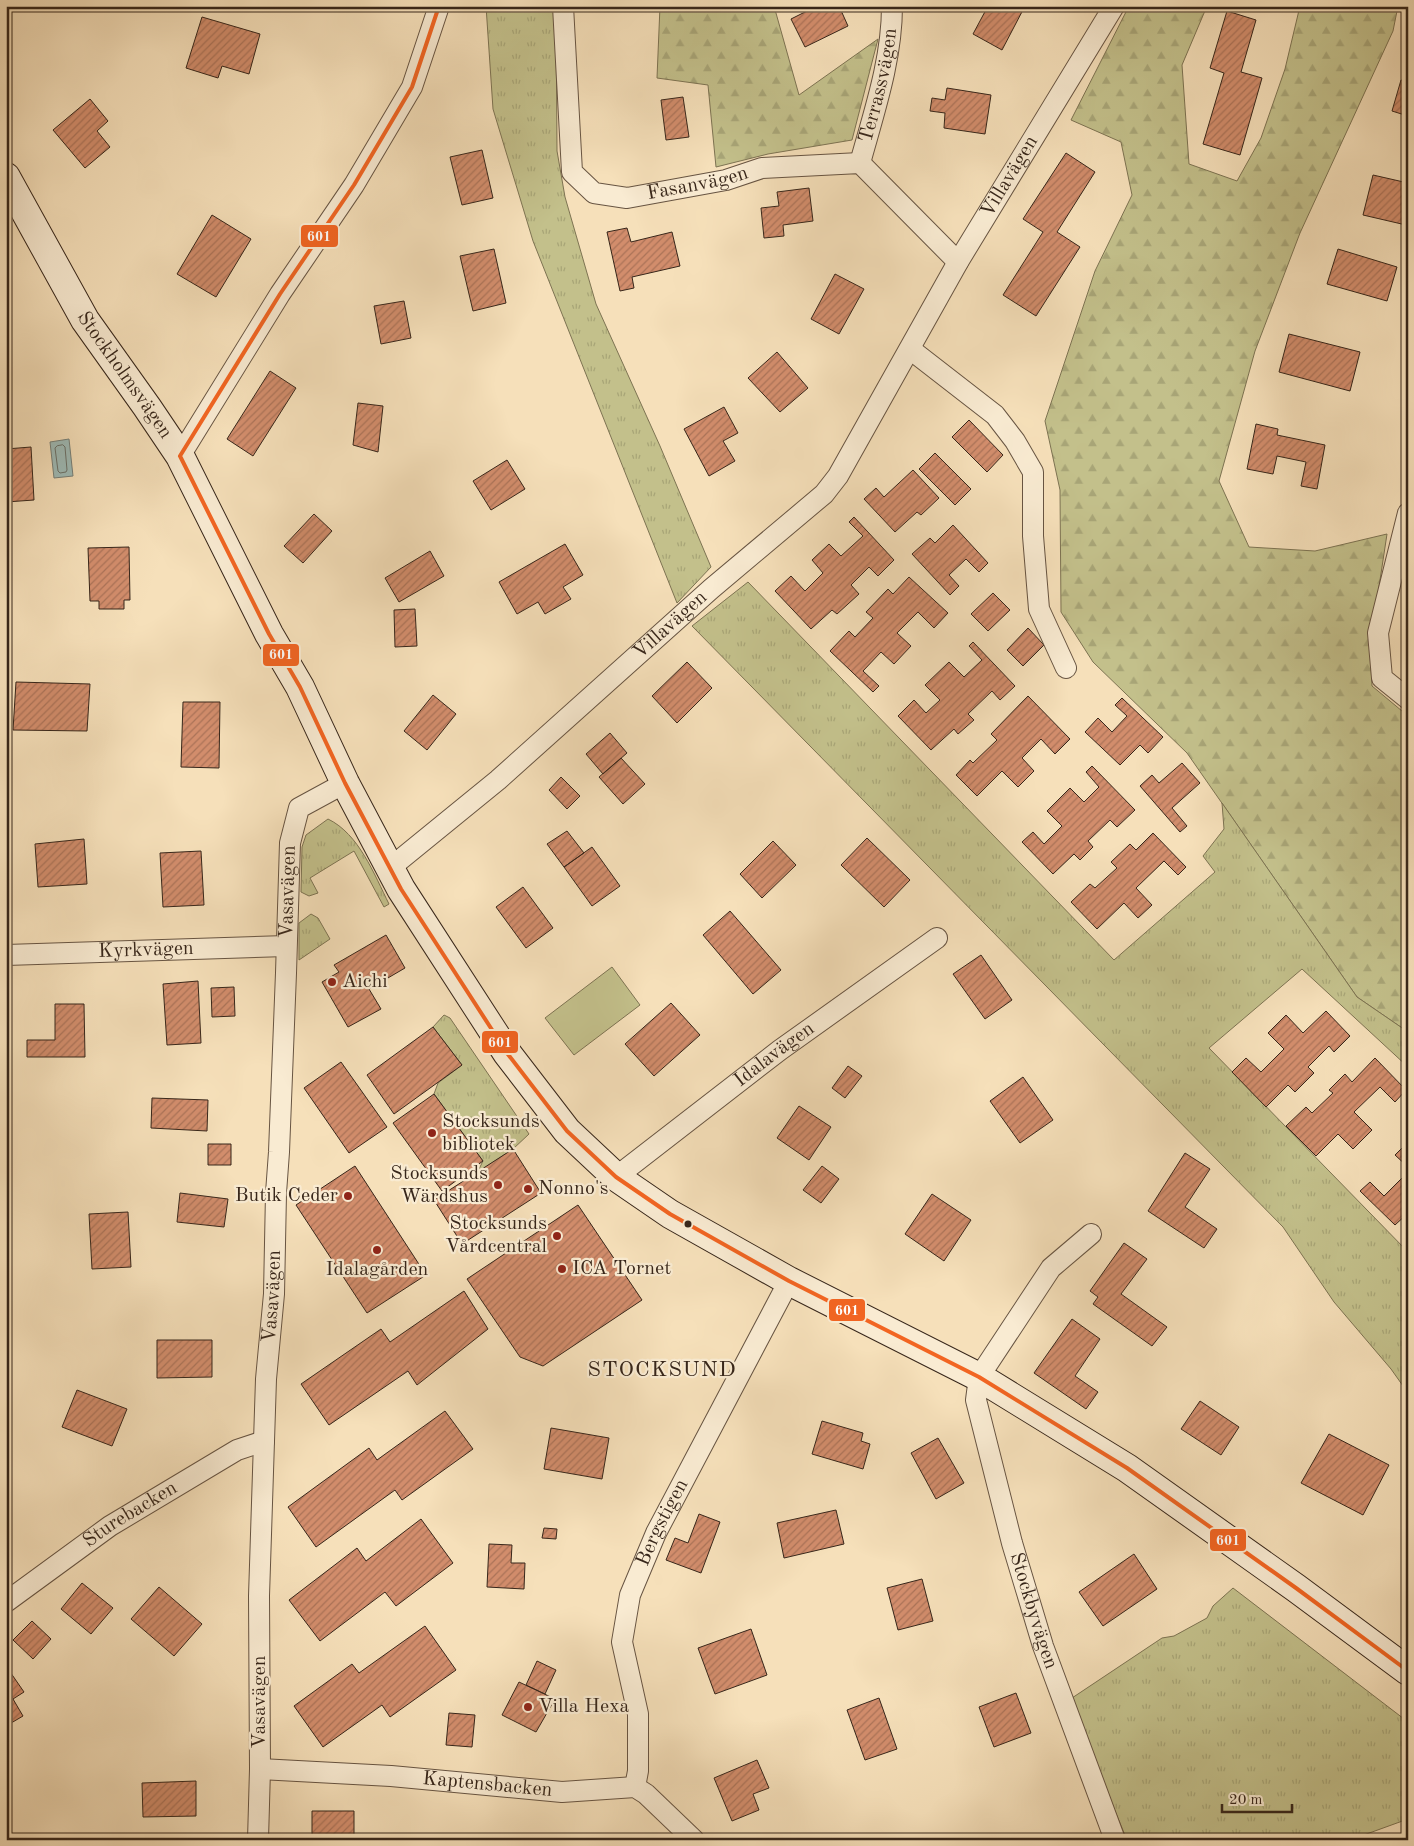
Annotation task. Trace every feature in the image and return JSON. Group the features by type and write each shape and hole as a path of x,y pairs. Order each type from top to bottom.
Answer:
{"street":[{"path":"180,456 280,294 354,186 412,87 439,6"},
{"name":"Fasanvägen","path":"563,6 572,172 594,193 627,198 726,180 762,168 860,163"},
{"name":"Terrassvägen","path":"860,163 883,82 892,25 892,6"},
{"name":"Villavägen","path":"390,868 498,780 711,589 824,494 838,476 958,262 1114,6"},
{"path":"860,163 958,262"},
{"name":"Stockholmsvägen","path":"6,177 85,320 147,406 180,456 270,634 300,687 345,783 411,904 507,1053 567,1131 616,1177 670,1214 789,1281 979,1377 1127,1468 1408,1670"},
{"path":"910,349 995,415 1015,441 1033,472 1033,536 1039,609 1066,668"},
{"path":"1408,512 1378,633 1382,678 1408,699"},
{"name":"Vasavägen","path":"258,1840 260,1769 259,1596 266,1378 274,1294 276,1193 290,844 299,808 345,783"},
{"name":"Idalavägen","path":"616,1177 780,1050 937,938"},
{"name":"Kyrkvägen","path":"6,955 286,946"},
{"path":"979,1377 1050,1268 1091,1234"},
{"name":"Bergstigen","path":"635,1787 638,1771 638,1714 622,1642 630,1595 656,1533 789,1281"},
{"name":"Stockbyvägen","path":"979,1377 976,1400 1012,1543 1043,1646 1116,1840"},
{"name":"Sturebacken","path":"6,1602 110,1526 237,1450 264,1442"},
{"name":"Kaptensbacken","path":"260,1769 391,1776 562,1792 635,1787"},
{"path":"635,1787 646,1794 694,1840"}],"green space":[{"path":"486,6 556,6 557,151 565,197 596,304 660,446 711,567 677,603 533,241 493,109"},
{"path":"660,6 774,6 799,95 878,39 852,140 768,154 716,167 708,85 657,78"},
{"path":"1129,6 1207,6 1182,65 1189,164 1237,181 1261,138 1285,69 1300,6 1398,6 1393,31 1300,233 1255,351 1219,481 1249,547 1315,551 1387,534 1370,646 1372,686 1408,716 1408,1032 1357,997 1187,753 1093,662 1061,612 1060,490 1045,421 1095,271 1132,195 1121,142 1071,120"},
{"path":"748,582 1114,960 1215,872 1203,856 1224,829 1222,803 1357,997 1408,1032 1408,1067 1302,969 1209,1048 1408,1252 1408,1393 1391,1369 1334,1302 1283,1227 692,626"},
{"path":"328,819 348,834 357,845 389,904 384,907 354,851 310,878 318,893 309,896 301,892 302,847 306,835"},
{"path":"311,914 318,918 330,939 299,960 299,923"},
{"path":"612,967 640,1005 574,1055 545,1018"},
{"path":"444,1015 450,1018 529,1134 513,1149 477,1173 483,1161 434,1094 438,1083 462,1065 433,1027"},
{"path":"1233,1588 1408,1722 1408,1819 1350,1840 1127,1840 1069,1700 1162,1638 1174,1636 1207,1618 1213,1606"}],"water":[{"path":"69,439 73,476 54,478 50,442"}],"building":[{"path":"817,6 839,6 848,26 805,47 791,19"},
{"path":"988,6 1025,6 1002,50 973,34"},
{"path":"1227,11 1256,20 1241,72 1262,78 1240,155 1203,144 1224,73 1210,68"},
{"path":"202,17 260,34 249,74 222,66 218,78 186,68"},
{"path":"1401,80 1408,82 1408,116 1392,111"},
{"path":"947,88 991,95 985,134 944,128 945,113 930,111 932,98 945,100"},
{"path":"683,97 689,137 666,140 661,100"},
{"path":"90,99 108,121 97,131 110,147 85,168 53,130"},
{"path":"482,150 493,198 462,205 450,157"},
{"path":"1066,153 1095,172 1057,232 1080,247 1036,316 1003,295 1043,232 1023,219"},
{"path":"1373,175 1408,183 1408,218 1406,225 1363,215"},
{"path":"809,188 813,221 783,225 784,236 764,238 761,208 779,206 777,192"},
{"path":"212,215 251,239 216,297 177,274"},
{"path":"627,228 631,242 672,232 680,266 632,277 634,288 620,291 607,232"},
{"path":"494,249 506,303 473,311 460,256"},
{"path":"1338,249 1397,267 1387,301 1327,284"},
{"path":"835,274 864,289 839,334 811,319"},
{"path":"404,301 411,338 381,344 374,306"},
{"path":"1289,334 1360,352 1350,391 1279,372"},
{"path":"777,352 808,388 780,412 748,378"},
{"path":"270,371 296,388 253,456 227,439"},
{"path":"358,403 383,406 378,452 353,445"},
{"path":"724,407 738,433 723,441 735,461 709,476 684,429"},
{"path":"969,420 1003,455 987,472 952,437"},
{"path":"1256,424 1278,429 1277,435 1325,445 1317,489 1301,486 1306,462 1277,456 1273,474 1247,469"},
{"path":"31,447 34,500 6,502 6,449"},
{"path":"935,453 971,489 955,505 919,469"},
{"path":"507,460 525,489 491,510 473,481"},
{"path":"913,470 939,498 921,515 917,512 895,532 864,499 876,488 884,497"},
{"path":"314,514 332,531 303,563 284,546"},
{"path":"854,517 894,560 878,576 869,567 851,585 859,594 837,614 832,610 811,629 775,591 791,576 805,591 823,573 812,560 829,544 841,556 863,536 849,522"},
{"path":"953,525 988,563 979,572 966,559 949,575 959,586 950,595 912,554 930,538 935,543"},
{"path":"565,544 583,575 563,587 571,599 545,614 538,602 517,614 499,582"},
{"path":"129,547 130,600 124,600 124,609 99,609 99,601 90,601 88,548"},
{"path":"430,551 444,576 399,602 385,578"},
{"path":"909,577 948,613 934,628 918,612 897,633 911,646 894,664 881,652 863,671 879,686 873,692 830,651 849,631 855,637 873,618 866,612 888,589 893,594"},
{"path":"993,593 1010,610 988,631 971,614"},
{"path":"415,609 417,646 395,647 394,610"},
{"path":"1028,628 1044,645 1023,666 1007,650"},
{"path":"973,642 1015,686 1000,700 992,691 968,714 974,720 958,734 954,729 931,750 898,716 914,700 926,713 940,700 925,685 949,662 964,677 982,660 969,646"},
{"path":"687,662 712,688 677,723 652,696"},
{"path":"16,682 90,684 87,731 13,730"},
{"path":"433,695 456,714 427,750 404,731"},
{"path":"1028,696 1070,739 1055,754 1041,739 1022,758 1034,771 1018,787 1002,771 977,796 956,775 970,760 973,763 997,740 991,734"},
{"path":"1122,698 1163,737 1148,753 1140,745 1120,765 1085,732 1098,718 1112,732 1127,716 1115,705"},
{"path":"183,702 220,702 219,768 181,767"},
{"path":"610,733 627,753 603,774 586,754"},
{"path":"621,758 645,784 623,804 599,777"},
{"path":"1182,763 1200,783 1172,808 1187,826 1180,832 1140,786 1152,775 1159,783"},
{"path":"1092,766 1135,810 1117,827 1110,820 1088,841 1093,847 1080,860 1074,854 1053,874 1022,842 1033,832 1044,844 1062,826 1047,811 1070,788 1084,802 1099,787 1086,772"},
{"path":"561,777 580,796 567,809 549,790"},
{"path":"567,831 584,853 564,867 547,844"},
{"path":"1153,833 1186,867 1178,875 1164,861 1136,888 1152,905 1138,918 1124,903 1097,929 1071,902 1090,884 1095,888 1117,868 1111,862 1130,844 1136,850"},
{"path":"867,838 910,880 884,907 841,865"},
{"path":"84,839 87,884 38,887 35,844"},
{"path":"773,841 796,865 762,898 740,874"},
{"path":"592,847 620,886 592,906 564,867"},
{"path":"201,851 204,905 163,907 160,853"},
{"path":"523,887 553,928 526,948 496,907"},
{"path":"730,911 781,970 753,994 703,935"},
{"path":"386,935 405,968 369,989 381,1009 348,1027 322,982 339,972 334,965"},
{"path":"981,955 1012,1000 985,1019 953,974"},
{"path":"198,981 201,1043 167,1045 163,984"},
{"path":"234,987 235,1016 212,1017 211,988"},
{"path":"671,1003 700,1035 654,1076 625,1044"},
{"path":"55,1004 84,1004 85,1057 27,1057 27,1040 55,1040"},
{"path":"1326,1011 1350,1036 1334,1052 1329,1046 1308,1067 1314,1073 1295,1092 1288,1085 1266,1107 1232,1072 1246,1058 1261,1072 1284,1049 1268,1033 1286,1015 1303,1033"},
{"path":"433,1027 462,1065 394,1114 367,1075"},
{"path":"1375,1058 1406,1090 1395,1102 1380,1087 1354,1112 1372,1130 1353,1149 1338,1134 1316,1156 1286,1126 1306,1107 1312,1113 1333,1093 1329,1090 1345,1074 1352,1082"},
{"path":"341,1062 387,1127 349,1153 304,1088"},
{"path":"848,1066 862,1076 845,1098 832,1088"},
{"path":"1023,1077 1053,1120 1020,1143 990,1101"},
{"path":"434,1094 483,1161 442,1191 393,1123"},
{"path":"152,1098 208,1100 207,1131 151,1128"},
{"path":"799,1106 831,1127 809,1160 777,1138"},
{"path":"1408,1142 1408,1167 1395,1155"},
{"path":"208,1144 231,1144 231,1165 208,1165"},
{"path":"513,1149 541,1193 462,1244 434,1200"},
{"path":"1185,1153 1210,1169 1185,1207 1217,1229 1204,1248 1148,1211"},
{"path":"355,1166 426,1275 367,1313 296,1205"},
{"path":"822,1166 839,1179 821,1203 803,1190"},
{"path":"1408,1172 1408,1213 1395,1225 1360,1191 1370,1182 1384,1196"},
{"path":"180,1193 228,1199 224,1227 177,1222"},
{"path":"932,1194 971,1220 944,1261 905,1234"},
{"path":"578,1205 642,1300 543,1366 520,1357 467,1279"},
{"path":"128,1212 131,1267 92,1269 89,1214"},
{"path":"1124,1243 1147,1259 1121,1294 1167,1327 1152,1346 1093,1304 1098,1297 1090,1291"},
{"path":"464,1291 488,1329 417,1385 408,1371 329,1425 301,1384 381,1329 390,1342"},
{"path":"1072,1319 1100,1339 1075,1376 1098,1392 1086,1409 1034,1373"},
{"path":"157,1340 212,1340 212,1377 157,1378"},
{"path":"77,1390 127,1409 112,1446 62,1427"},
{"path":"1200,1401 1239,1427 1221,1455 1181,1429"},
{"path":"445,1411 473,1449 402,1500 395,1490 316,1547 288,1507 369,1448 377,1460"},
{"path":"822,1421 863,1433 861,1441 870,1444 863,1469 812,1454"},
{"path":"551,1428 609,1438 602,1479 544,1469"},
{"path":"1329,1434 1389,1465 1363,1515 1301,1483"},
{"path":"938,1438 964,1483 936,1499 911,1453"},
{"path":"836,1510 844,1544 784,1558 777,1523"},
{"path":"699,1514 720,1522 701,1573 666,1560 675,1538 688,1543"},
{"path":"421,1519 453,1563 396,1606 385,1592 320,1641 289,1600 357,1548 366,1561"},
{"path":"544,1528 557,1529 556,1539 542,1538"},
{"path":"489,1544 512,1545 511,1563 525,1563 524,1589 487,1587"},
{"path":"1134,1554 1157,1589 1103,1626 1079,1592"},
{"path":"922,1579 933,1621 898,1630 887,1588"},
{"path":"82,1583 113,1608 91,1634 61,1609"},
{"path":"159,1587 202,1624 174,1656 131,1619"},
{"path":"32,1621 51,1639 33,1659 13,1640"},
{"path":"425,1626 456,1670 390,1717 382,1705 323,1747 294,1706 352,1664 359,1673"},
{"path":"751,1629 767,1675 715,1694 698,1648"},
{"path":"537,1661 556,1670 545,1694 526,1685"},
{"path":"6,1666 24,1692 13,1699 23,1716 6,1726"},
{"name":"Villa Hexa","path":"519,1682 555,1699 536,1732 502,1715"},
{"path":"1016,1693 1031,1733 994,1747 979,1707"},
{"path":"879,1698 897,1749 865,1760 847,1710"},
{"path":"449,1713 475,1715 472,1747 446,1745"},
{"path":"757,1760 769,1788 753,1794 759,1810 732,1821 714,1778"},
{"path":"196,1781 196,1816 143,1817 142,1783"},
{"path":"312,1811 354,1811 354,1840 312,1840"}],"transit line":[{"name":"601","path":"180,456 280,294 354,185 412,87 439,6"},
{"name":"601","path":"180,456 269,634 300,687 345,783 401,889 507,1053 567,1131 616,1177 670,1214 789,1281 979,1377 1127,1468 1296,1588 1408,1671"}],"place":[{"name":"Aichi","path":"332,982"},
{"name":"Stocksunds bibliotek","path":"432,1133"},
{"name":"Stocksunds Wärdshus","path":"498,1185"},
{"name":"Nonno's","path":"528,1189"},
{"name":"Butik Ceder","path":"348,1196"},
{"name":"Stocksunds Vårdcentral","path":"557,1236"},
{"name":"Idalagården","path":"377,1250"},
{"name":"ICA Tornet","path":"562,1269"},
{"name":"Villa Hexa","path":"528,1707"}],"district":[{"name":"STOCKSUND","path":"662,1370"}]}
